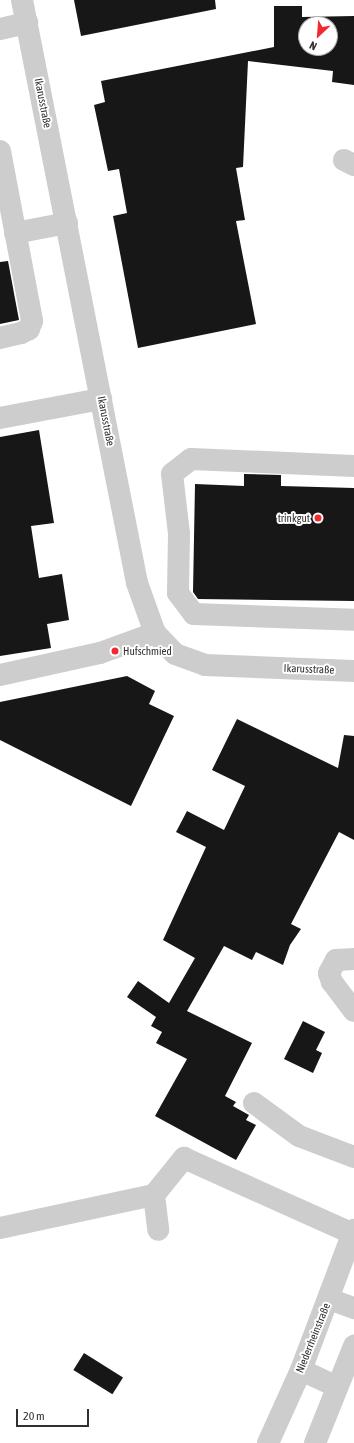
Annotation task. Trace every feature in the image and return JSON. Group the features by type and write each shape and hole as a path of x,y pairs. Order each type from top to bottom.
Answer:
{"street":[{"name":"Ikarusstraße","path":"22,0 137,583 155,632 175,654 205,665 354,671"},
{"path":"0,29 27,23"},
{"path":"0,151 32,321 29,329 22,334 0,338"},
{"path":"15,233 67,223"},
{"path":"0,418 101,399"},
{"path":"354,466 192,459 172,474 179,534 178,593 194,614 354,620"},
{"path":"0,675 100,653 155,632"},
{"path":"354,959 336,960 329,973 332,982 354,1011"},
{"path":"254,1102 300,1136 354,1157"},
{"path":"0,1228 154,1195 184,1158 353,1232"},
{"path":"154,1195 158,1230"},
{"name":"Niederrheinstraße","path":"268,1443 301,1370 353,1232"},
{"path":"329,1299 354,1308"},
{"path":"315,1443 354,1346"},
{"path":"301,1370 337,1387"}],"building":[{"path":"74,0 215,0 216,9 81,36"},
{"path":"274,6 302,6 302,16 298,16 298,56 338,56 338,16 354,16 354,85 332,82 333,71 248,61 243,167 236,168 245,220 236,221 256,324 138,348 113,216 127,213 119,169 108,171 94,105 105,102 101,81 274,47"},
{"path":"8,261 19,320 0,324 0,262"},
{"path":"39,430 54,523 31,526 39,578 62,574 69,620 47,624 51,648 0,656 0,437"},
{"path":"244,474 281,475 281,486 354,488 354,601 198,599 193,592 195,484 244,486"},
{"path":"127,676 155,691 149,704 174,716 131,806 0,740 0,702"},
{"path":"237,719 338,768 344,735 354,736 354,840 339,832 291,924 301,929 290,945 283,965 256,952 252,960 224,946 187,1011 252,1043 225,1096 236,1102 233,1106 249,1115 246,1120 256,1125 236,1160 155,1116 187,1059 156,1043 162,1032 151,1026 156,1017 127,997 138,981 169,1003 195,958 163,940 206,847 176,832 187,811 224,830 245,786 212,770"},
{"path":"303,1021 325,1032 316,1050 322,1053 313,1073 284,1059"},
{"path":"84,1353 123,1377 112,1394 73,1370"}],"place":[{"name":"trinkgut","path":"318,518"},
{"name":"Hufschmied","path":"115,651"}]}
